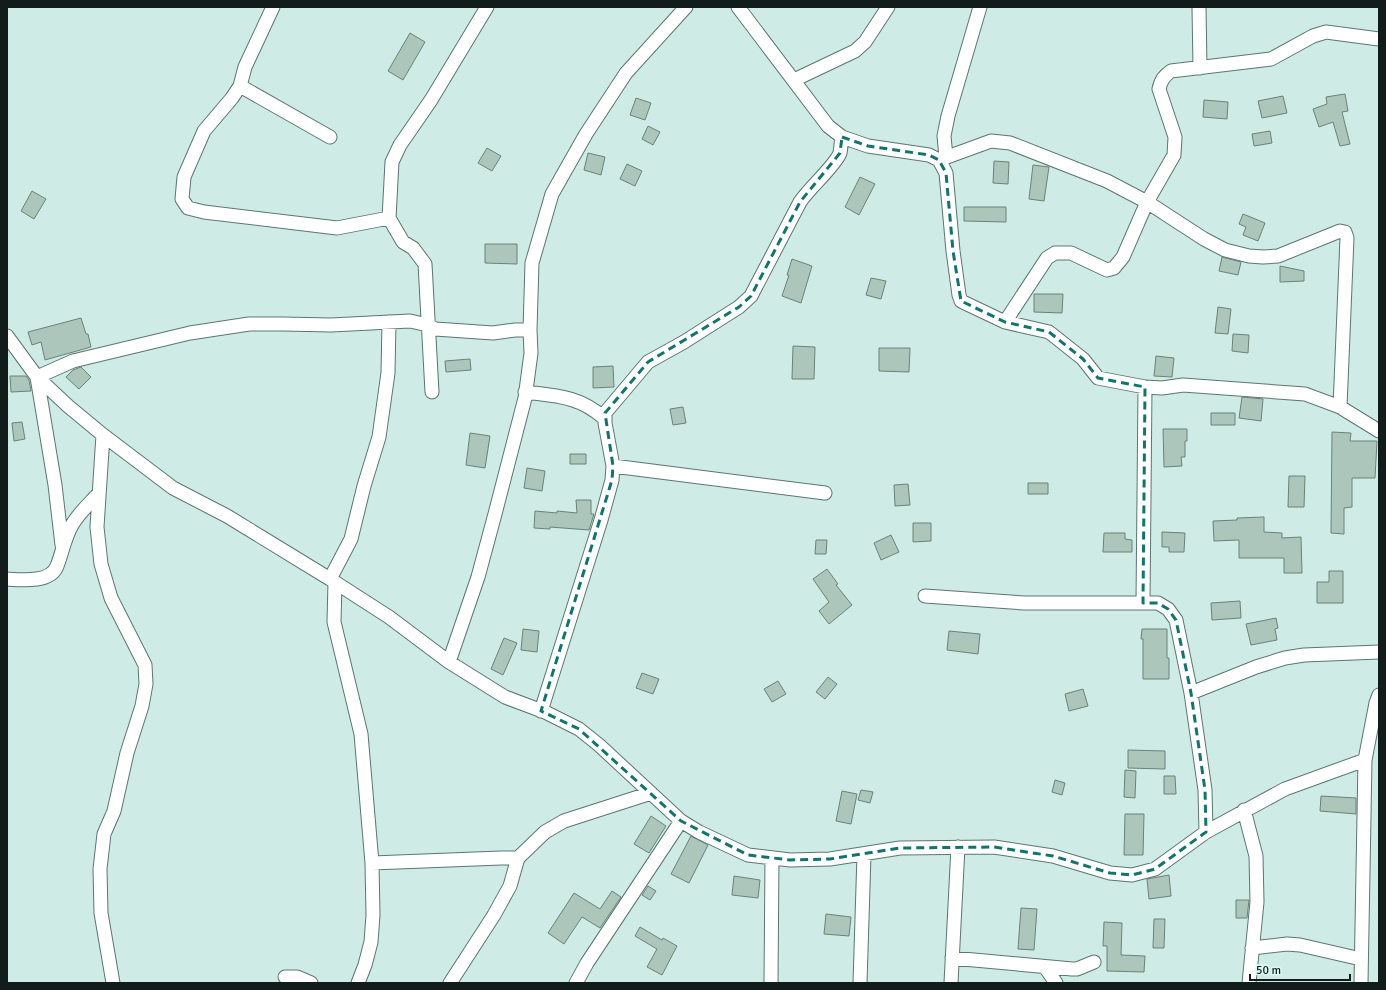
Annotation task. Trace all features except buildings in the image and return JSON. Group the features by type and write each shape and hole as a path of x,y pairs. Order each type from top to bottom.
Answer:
{"street":[{"path":"273,7 245,67 240,86 232,98 204,131 184,177 182,199 188,208 204,212 338,228 389,218"},
{"path":"432,392 425,264 413,248 403,242 389,218 392,162 400,145 431,100 487,7"},
{"path":"450,662 478,577 525,398 531,354 530,330 532,263 552,194 586,134 626,74 686,7"},
{"path":"738,7 828,126 842,137 868,146 929,155 942,159 990,141 1010,143 1107,181 1147,202 1204,239 1225,250 1250,256 1278,256 1340,231 1345,232 1347,238 1340,407"},
{"path":"794,80 855,51 864,42 888,7"},
{"path":"980,7 948,116 942,159 946,173 958,295 961,301 1005,322 1049,332 1083,359 1098,378 1145,388 1162,388 1184,385 1305,394 1340,407 1378,428"},
{"path":"1198,7 1200,68"},
{"path":"1005,322 1047,258 1055,253 1071,253 1107,270 1114,268 1123,257 1147,202 1174,155 1175,137 1159,89 1164,76 1171,71 1271,59 1313,36 1326,32 1379,38"},
{"path":"240,86 330,137"},
{"path":"541,711 601,520 612,480 613,466 604,418 605,413 648,362 684,342 739,307 750,296 800,202 840,153 842,137"},
{"path":"37,377 73,361 190,333 249,324 331,325 410,321 428,325 435,329 493,333 515,330 530,330"},
{"path":"358,983 371,942 373,915 372,863 360,734 334,622 333,581 351,539 364,486 379,437 388,373 389,322"},
{"path":"9,342 37,377 103,435 173,488 227,516 333,581 389,617 450,662 505,697 541,711 579,729 681,821 699,832 748,855 790,860 830,859 900,848 994,847 1053,856 1110,874 1132,875 1155,869 1206,832 1285,789 1365,760"},
{"path":"37,377 55,484 62,545"},
{"path":"1143,603 1145,388"},
{"path":"525,392 579,401 594,409 604,418"},
{"path":"103,435 97,527 101,564 111,598 145,665 146,684 142,706 127,753 114,812 104,834 100,869 101,913 113,983"},
{"path":"613,466 825,493"},
{"path":"7,578 28,580 46,577 57,567 62,545 72,524 98,494"},
{"path":"925,596 1024,603 1158,603 1168,608 1176,620 1191,693 1205,790 1206,832"},
{"path":"1191,693 1285,658 1304,655 1379,652"},
{"path":"1361,983 1365,760 1376,703 1379,695"},
{"path":"450,983 494,915 510,886 518,858 545,832 564,821 650,793"},
{"path":"1244,810 1256,856 1256,902 1249,983"},
{"path":"576,983 587,963 681,821"},
{"path":"951,983 958,847"},
{"path":"860,983 864,854"},
{"path":"372,863 518,858"},
{"path":"771,983 772,858"},
{"path":"1252,948 1287,944 1300,945 1361,959"},
{"path":"952,958 1077,969 1094,962"},
{"path":"1045,967 1056,983"},
{"path":"285,977 297,978 311,983"}],"highlighted area":[{"path":"842,137 868,146 929,155 939,160 946,173 953,251 961,301 1005,322 1049,332 1083,359 1098,378 1145,387 1143,603 1158,603 1168,609 1176,620 1191,693 1205,790 1206,832 1155,869 1132,875 1110,873 1053,856 994,847 900,848 830,859 790,860 748,855 681,821 579,729 541,711 612,480 613,466 605,413 648,362 739,307 751,296 800,202 840,153"}]}
